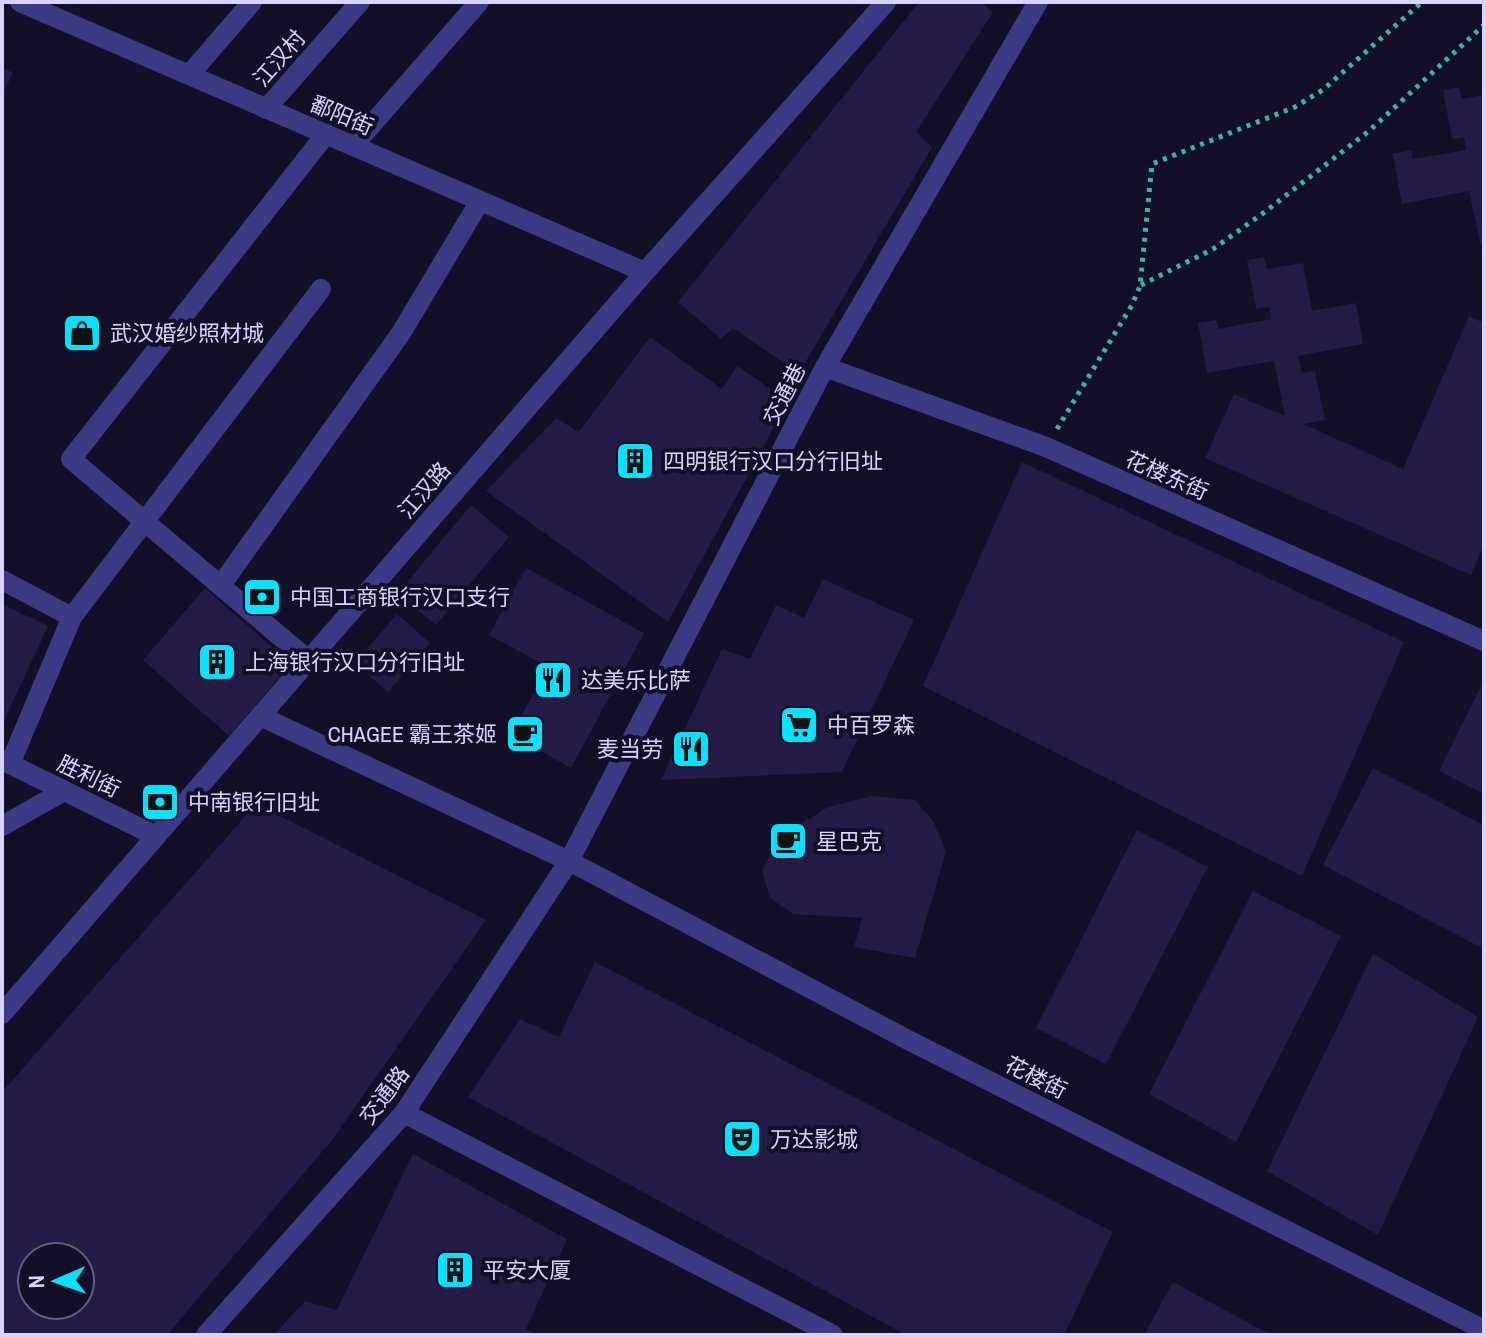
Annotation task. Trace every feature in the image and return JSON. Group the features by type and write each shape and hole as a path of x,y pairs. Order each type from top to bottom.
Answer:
{"street":[{"name":"鄱阳街","path":"20,2 645,272"},
{"path":"189,75 252,2"},
{"name":"江汉村","path":"266,109 360,2"},
{"path":"353,146 479,2"},
{"name":"江汉路","path":"2,1014 645,272 886,2"},
{"name":"交通巷","path":"569,861 825,367 1038,2"},
{"path":"308,660 71,459 326,134"},
{"path":"221,585 401,333 480,201"},
{"path":"6,762 72,617 321,289"},
{"name":"花楼东街","path":"825,367 1046,447 1484,641"},
{"path":"2,580 72,617"},
{"name":"花楼街","path":"260,716 569,861 908,1040 1484,1330"},
{"name":"胜利街","path":"6,762 156,836"},
{"path":"2,826 64,791"},
{"name":"交通路","path":"206,1335 404,1113 569,861"},
{"path":"404,1113 833,1335"}],"path":[{"path":"1046,447 1132,305 1140,286 1152,164 1261,123 1304,101 1335,80 1422,2"},
{"path":"1140,286 1213,249 1262,214 1369,131 1484,25"}],"building":[{"path":"919,2 981,2 993,12 916,132 932,147 799,373 733,328 721,339 678,302"},
{"path":"2,67 13,73 2,95"},
{"path":"1459,87 1462,99 1484,95 1484,261 1469,191 1402,204 1393,154 1411,150 1413,159 1466,150 1464,137 1452,139 1443,90"},
{"path":"1264,257 1267,269 1303,263 1312,311 1356,303 1363,344 1298,356 1302,373 1315,371 1325,420 1303,424 1403,469 1469,316 1484,323 1484,544 1471,575 1205,458 1234,394 1285,416 1274,361 1207,373 1198,323 1216,320 1218,329 1271,319 1269,307 1256,309 1247,260"},
{"name":"四明银行汉口分行旧址","path":"650,337 722,389 737,366 788,401 668,622 486,491 556,418 579,432"},
{"path":"1022,462 1404,642 1302,876 923,686"},
{"path":"471,505 509,537 436,625 398,593"},
{"path":"526,568 644,633 571,768 511,735 548,667 489,635"},
{"path":"823,579 914,620 842,772 661,780 722,649 750,659 776,605 804,618"},
{"name":"上海银行汉口分行旧址","path":"205,588 291,664 229,736 143,660"},
{"path":"2,604 48,626 2,725"},
{"path":"397,614 430,643 388,692 355,663"},
{"path":"1484,680 1484,794 1439,771"},
{"path":"1373,768 1484,825 1484,949 1323,865"},
{"path":"872,796 915,800 933,821 946,851 915,958 854,947 862,918 793,914 770,898 762,871 779,838 828,807"},
{"path":"256,804 486,920 332,1140 167,1335 2,1335 2,1092"},
{"path":"1137,830 1208,867 1106,1064 1036,1028"},
{"path":"1253,891 1341,936 1236,1142 1149,1094"},
{"path":"1373,954 1478,1017 1378,1235 1267,1171"},
{"path":"595,962 1113,1232 1064,1335 906,1335 468,1097 520,1019 559,1037"},
{"name":"平安大厦","path":"413,1154 567,1239 526,1329 539,1335 274,1335 305,1301 337,1310"},
{"path":"1173,1282 1271,1335 1144,1335"}],"place":[{"name":"武汉婚纱照材城","path":"82,333"},
{"name":"四明银行汉口分行旧址","path":"635,461"},
{"name":"中国工商银行汉口支行","path":"262,597"},
{"name":"上海银行汉口分行旧址","path":"217,662"},
{"name":"达美乐比萨","path":"553,680"},
{"name":"中百罗森","path":"799,725"},
{"name":"CHAGEE 霸王茶姬","path":"525,734"},
{"name":"麦当劳","path":"691,749"},
{"name":"中南银行旧址","path":"160,802"},
{"name":"星巴克","path":"788,841"},
{"name":"万达影城","path":"742,1139"},
{"name":"平安大厦","path":"455,1270"}]}
